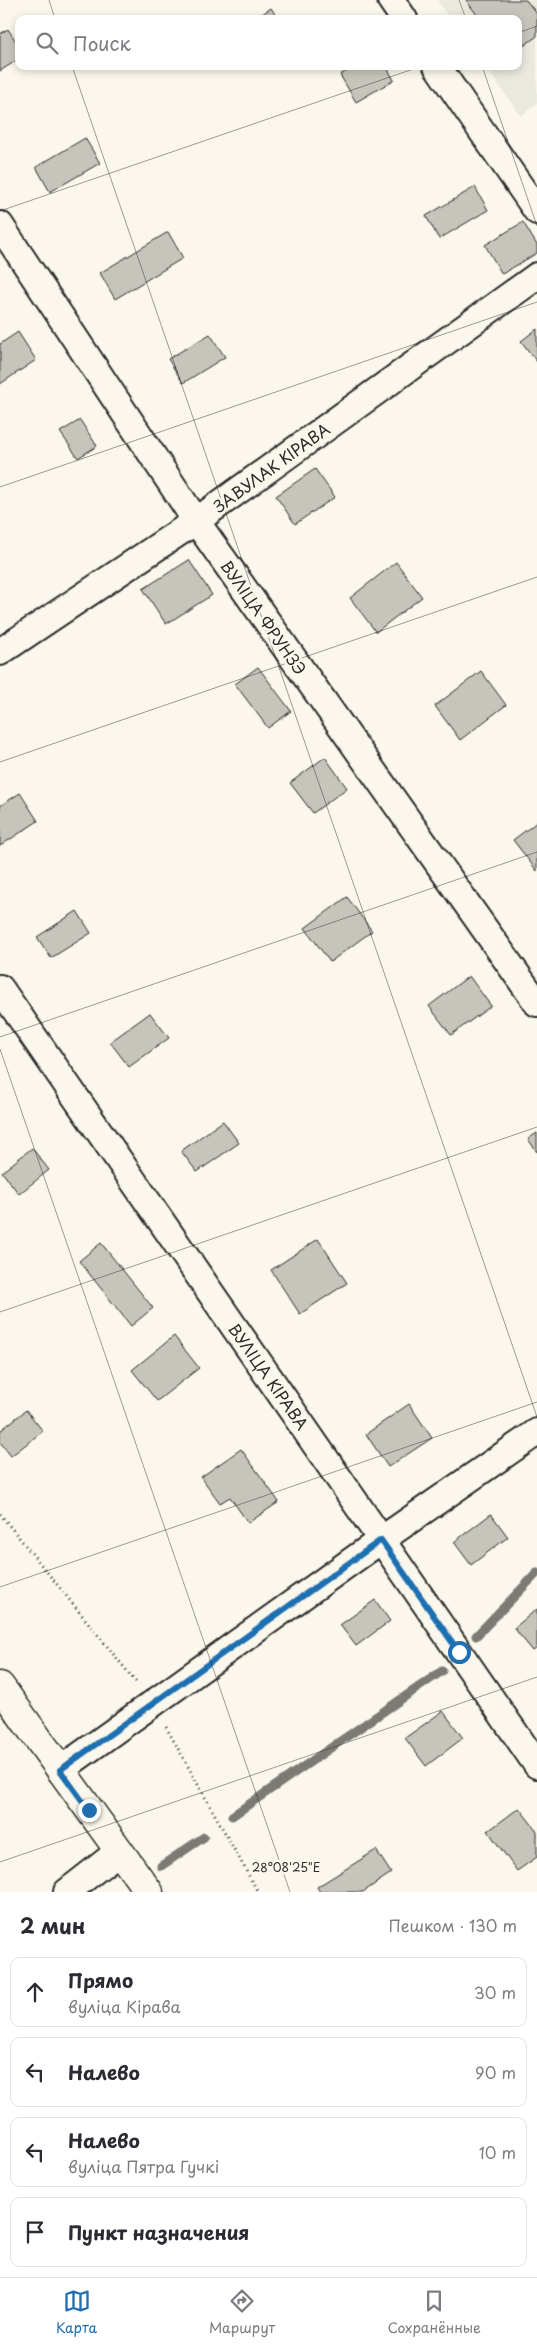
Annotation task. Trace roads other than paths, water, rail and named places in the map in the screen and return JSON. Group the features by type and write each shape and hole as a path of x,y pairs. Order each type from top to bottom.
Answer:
{"street":[{"path":"392,0 401,15"},
{"path":"440,70 537,211"},
{"name":"ВУЛІЦА ФРУНЗЭ","path":"0,226 196,521 537,1003"},
{"name":"ЗАВУЛАК КІРАВА","path":"0,652 196,521 537,276"},
{"name":"ВУЛІЦА КІРАВА","path":"0,988 537,1765"},
{"path":"60,1770 381,1540 537,1432"},
{"path":"0,1686 148,1892"},
{"path":"67,1892 118,1852"}],"waterway":[{"path":"476,1636 537,1573"},
{"path":"232,1816 442,1671"},
{"path":"161,1866 204,1837"}]}
